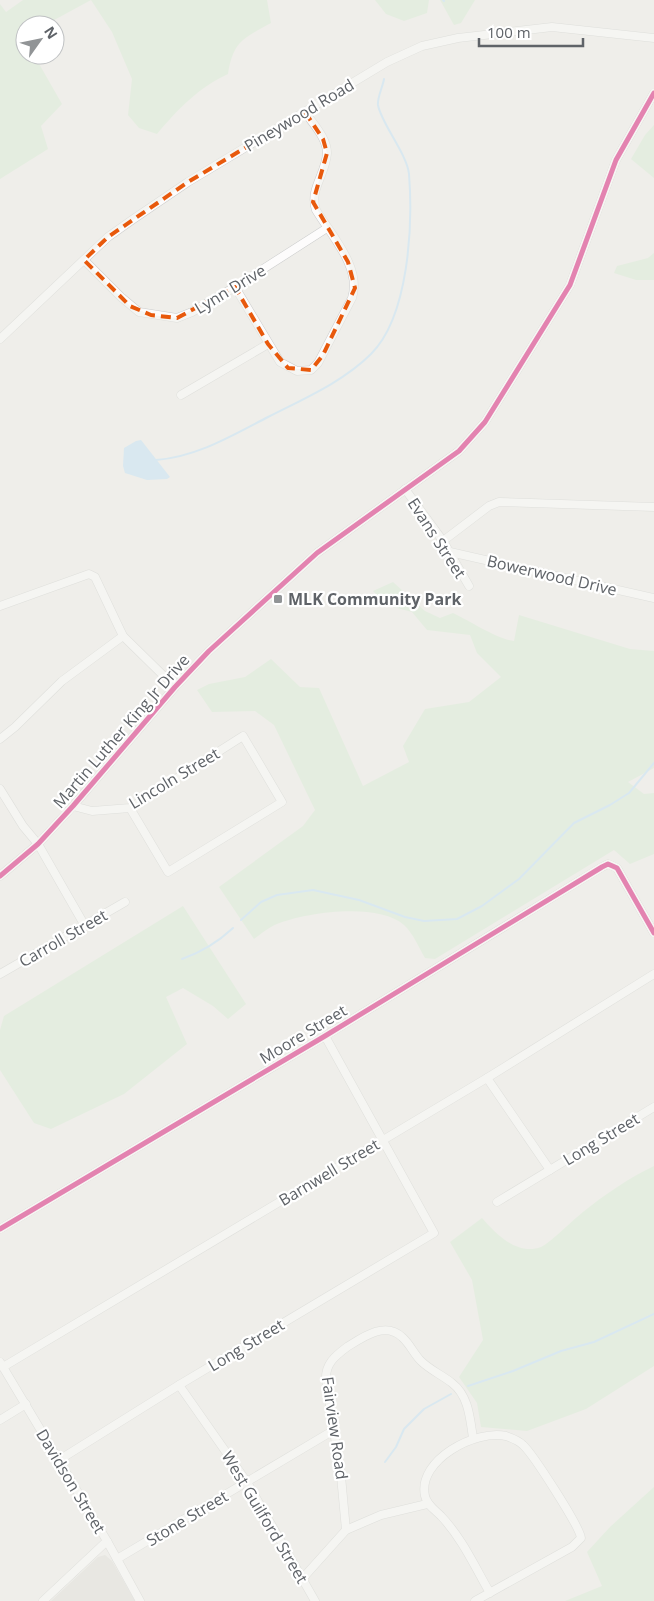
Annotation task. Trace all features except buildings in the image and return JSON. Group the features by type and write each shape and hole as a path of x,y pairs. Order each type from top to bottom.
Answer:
{"street":[{"name":"Pineywood Road","path":"0,339 108,237 188,182 387,62 422,46 458,38 552,27 654,38"},
{"name":"Martin Luther King Jr Drive","path":"0,876 38,844 74,806 200,659 317,553 459,450 485,422 512,382 570,285 616,160 654,94"},
{"path":"235,287 280,362 288,368 297,371 312,370 323,356 347,310 355,288 354,277 348,262 313,202 327,153 324,140 305,112"},
{"name":"Lynn Drive","path":"84,260 130,306 139,312 177,318 192,312 235,287 327,228"},
{"path":"181,395 268,344"},
{"name":"Evans Street","path":"405,489 443,541 468,586"},
{"path":"443,541 489,506 499,502 654,507"},
{"name":"Bowerwood Drive","path":"450,552 654,598"},
{"path":"0,606 89,574 98,581 123,636 175,687"},
{"path":"0,739 62,681 123,636"},
{"name":"Lincoln Street","path":"74,806 92,811 130,808 243,736 282,802 168,872 130,808"},
{"path":"0,789 23,826 38,844 85,926"},
{"name":"Moore Street","path":"0,1229 608,864 618,868 654,933"},
{"name":"Carroll Street","path":"0,974 125,902"},
{"name":"Barnwell Street","path":"2,1365 487,1078 654,974"},
{"path":"324,1036 381,1140"},
{"path":"487,1078 550,1170"},
{"name":"Long Street","path":"497,1202 654,1107"},
{"name":"Long Street","path":"60,1460 179,1385 434,1233 381,1140"},
{"name":"Fairview Road","path":"346,1530 342,1476 326,1380 329,1363 338,1354 362,1338 385,1330 402,1336 421,1361 459,1389 465,1397 473,1438"},
{"name":"Davidson Street","path":"2,1365 60,1460 140,1601"},
{"name":"West Guilford Street","path":"179,1385 247,1482 315,1601"},
{"path":"0,1420 26,1404"},
{"name":"Stone Street","path":"117,1559 334,1430"},
{"path":"476,1601 580,1543 581,1534 524,1446 506,1436 492,1435 473,1438 445,1454 430,1471 424,1483 427,1504 456,1536 490,1593"},
{"path":"302,1579 346,1530 381,1514 427,1504"},
{"path":"43,1601 107,1541"}],"highlighted area":[{"path":"305,112 323,139 327,153 313,202 348,262 355,288 323,355 311,370 288,368 268,344 235,287 177,318 151,315 130,306 84,260 108,237 188,182"}],"shaded area":[{"path":"105,1555 112,1561 135,1601 51,1601 98,1557"}],"green space":[{"path":"23,0 91,0 63,15 15,15 15,65 40,65 62,104 41,126 48,149 0,179 0,4 6,12"},
{"path":"91,0 267,0 271,23 241,42 233,54 228,74 207,86 189,100 157,134 139,128 128,115 132,79 112,32"},
{"path":"375,0 429,0 427,13 404,21 386,14"},
{"path":"440,0 475,0 461,23 454,25"},
{"path":"654,125 654,178 631,159 645,135"},
{"path":"654,253 654,280 636,280 614,273 617,266 648,258"},
{"path":"393,582 425,611 440,618 453,613 507,640 514,641 519,615 630,649 654,651 654,768 628,782 644,794 654,793 654,854 630,864 614,850 435,959 425,958 413,936 404,925 393,918 378,913 360,911 323,913 290,920 271,927 254,939 219,887 303,826 315,810 274,725 255,711 212,712 197,690 209,684 245,677 271,659 300,687 319,688 363,786 409,762 403,746 425,709 469,702 501,677 477,653 470,635 427,630 412,612 386,605 373,591"},
{"path":"183,906 246,1004 228,1019 213,1006 183,988 166,997 187,1044 124,1094 51,1129 34,1123 0,1070 0,1030 4,1016"},
{"path":"654,1166 654,1366 586,1409 527,1431 481,1427 477,1403 459,1377 483,1340 472,1280 450,1242 482,1218 500,1237 515,1246 524,1249 541,1247 599,1199 626,1181"},
{"path":"654,1487 654,1601 565,1601 602,1586 587,1552 610,1527"}],"water":[{"path":"141,440 170,477 167,479 147,480 125,473 123,466 124,448"}],"waterway":[{"path":"156,460 186,455 200,450 309,397 360,364 371,354 384,337 394,317 401,294 406,269 410,218 409,174 407,166 378,105 384,79"},
{"path":"241,920 261,902 277,895 313,890 359,900 405,917 424,921 457,919 482,906 519,879 574,823 629,793 654,763"},
{"path":"182,959 209,946 233,928"},
{"path":"468,1386 513,1371 561,1351 594,1342 654,1314"},
{"path":"385,1462 396,1447 404,1429 424,1409 451,1394"}],"cycle path":[{"path":"0,876 38,844 175,687 209,651 317,553 459,451 485,422 570,285 616,160 654,93"},
{"path":"0,1229 325,1036 608,864 617,868 654,933"}],"place":[{"name":"MLK Community Park","path":"278,599"}]}
